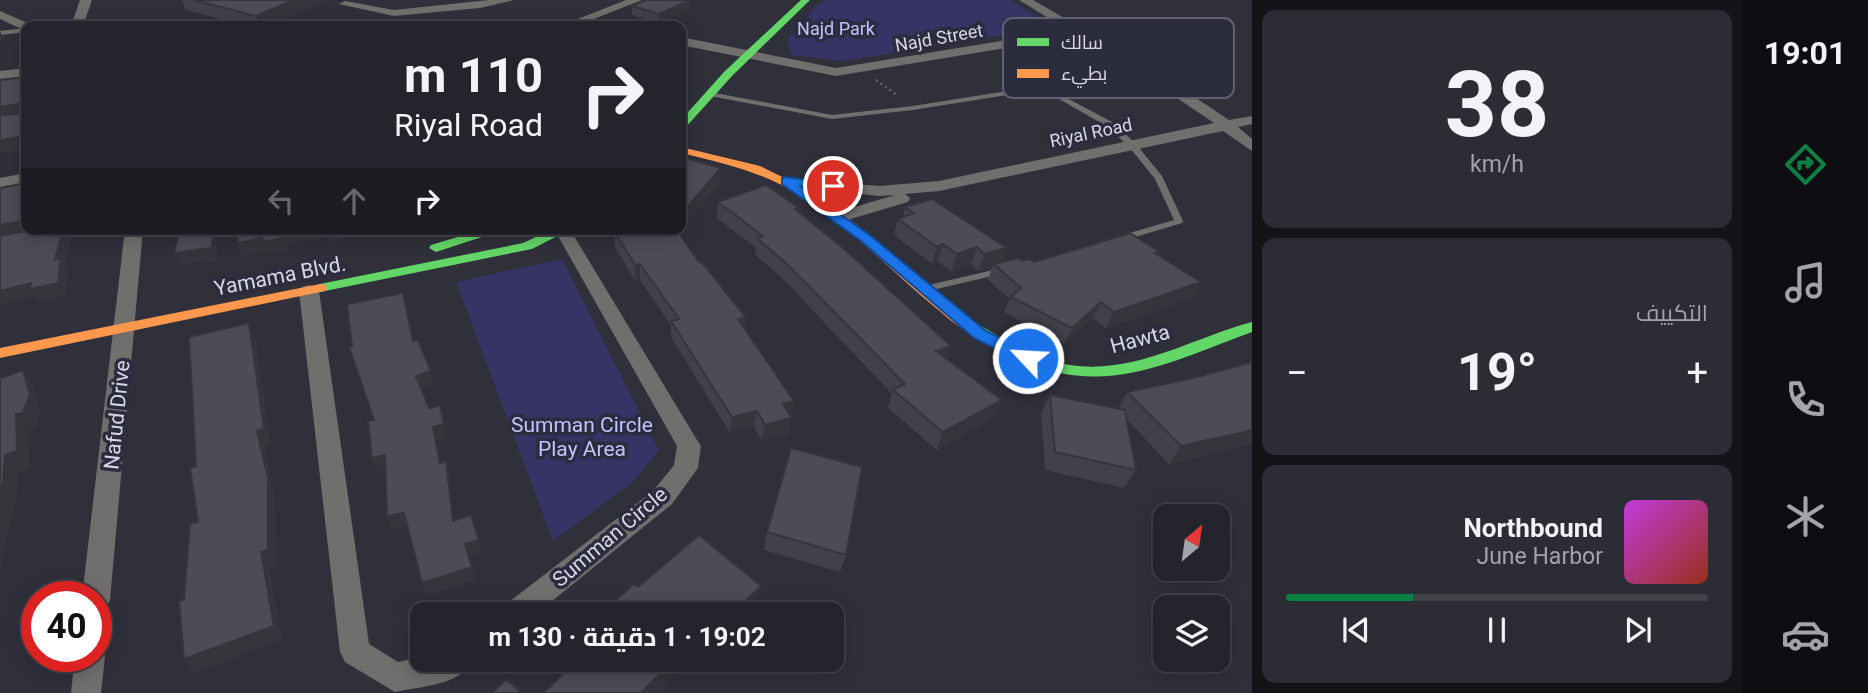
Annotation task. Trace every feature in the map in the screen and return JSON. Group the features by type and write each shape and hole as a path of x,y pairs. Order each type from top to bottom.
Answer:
{"main road":[{"path":"686,98 785,0"},
{"path":"686,120 748,55 806,0"},
{"name":"Hawta","path":"686,151 786,181 866,239 980,335 1028,358 1071,371 1120,370 1252,327"},
{"name":"Yamama Blvd.","path":"301,284 480,235"},
{"name":"Yamama Blvd.","path":"0,353 134,314 527,246 550,235"},
{"name":"Yamama Blvd.","path":"103,314 134,314"}],"street":[{"path":"79,21 86,0"},
{"path":"345,4 394,13 508,0"},
{"path":"582,21 636,0"},
{"path":"1026,0 1056,18"},
{"path":"0,14 21,26"},
{"name":"Najd Street","path":"686,42 836,72 1003,45"},
{"path":"0,75 21,73"},
{"path":"1186,98 1252,146"},
{"name":"Riyal Road","path":"837,218 939,186 1252,120"},
{"path":"0,183 21,179"},
{"name":"Riyal Road","path":"786,181 879,191 939,186"},
{"name":"Nafud Drive","path":"99,581 134,314 134,235"},
{"name":"Summan Circle","path":"530,602 663,497 686,468 689,446 564,235"},
{"path":"301,284 355,652 395,677 420,672"},
{"path":"86,693 88,672"}],"lane":[{"path":"0,33 21,30"},
{"path":"710,94 832,117 914,108 1003,94"},
{"path":"1062,98 1111,125 1133,146 1159,178 1179,221 1105,243"},
{"path":"47,236 52,235"},
{"path":"925,289 1017,267"}],"path":[{"path":"861,69 914,108"}],"green space":[{"name":"Najd Park","path":"826,0 1010,0 1039,18 1003,18 1003,35 843,61 791,55 787,40 817,5"},
{"name":"Summan Circle Play Area","path":"562,259 659,450 633,482 553,541 456,282"}],"building":[{"path":"193,0 294,0 256,16"},
{"path":"646,0 690,0 659,14 632,6"},
{"path":"21,78 21,106 0,107 0,80"},
{"path":"21,110 21,137 0,140 0,115 20,114"},
{"path":"686,158 721,168 688,206"},
{"path":"21,184 21,221 0,225 0,188"},
{"path":"766,185 799,208 795,209 843,248 951,346 936,351 1002,400 943,432 893,390 905,384 788,265 757,238 763,236 718,202"},
{"path":"932,199 1007,248 984,254 977,247 957,254 943,244 937,247 898,219 914,213 905,207"},
{"path":"21,232 21,235 61,235 55,260 61,258 58,283 30,289 31,283 0,291 0,236"},
{"path":"1130,233 1160,252 1155,253 1201,282 1114,312 1101,302 1072,328 1011,297 1021,288 994,264 1019,258 1022,261 1030,259 1034,262"},
{"path":"178,235 213,235 212,248 174,253"},
{"path":"238,235 284,235 284,238 263,242 262,238 237,243"},
{"path":"617,235 680,235 746,318 738,319 794,401 783,404 792,418 765,425 757,411 732,417 671,321 679,319 640,264 635,265"},
{"path":"403,293 413,341 418,340 431,371 416,376 429,408 440,405 444,424 433,427 440,463 446,461 453,521 471,515 479,540 465,544 472,567 422,583 404,513 387,516 385,455 372,458 368,421 374,420 349,347 352,346 347,304"},
{"path":"249,323 264,429 257,431 268,478 268,550 261,552 274,626 184,659 179,601 184,599 190,524 198,522 190,468 196,466 189,337"},
{"path":"1252,362 1252,429 1245,432 1181,446 1127,392 1193,378"},
{"path":"23,370 30,395 23,413 16,414 17,451 5,455 0,495 0,375 2,378"},
{"path":"1050,395 1125,410 1136,470 1055,452"},
{"path":"791,448 862,467 846,555 767,532"},
{"path":"699,535 761,586 744,602 614,602 634,584 638,587"},
{"path":"565,672 662,672 641,693 543,693"},
{"path":"506,679 522,693 492,693"}],"traffic: fast":[{"path":"686,120 728,74 806,0"},
{"path":"436,248 480,235"},
{"path":"320,288 527,246 552,235"},
{"path":"976,330 1033,360 1070,371 1092,372 1138,366 1252,327"}],"traffic: slow":[{"path":"686,151 756,168 807,193 832,211 927,293 976,330"},
{"path":"0,353 320,288"}],"route":[{"path":"833,186 786,181 866,239 959,320 980,335 1028,358"}]}
